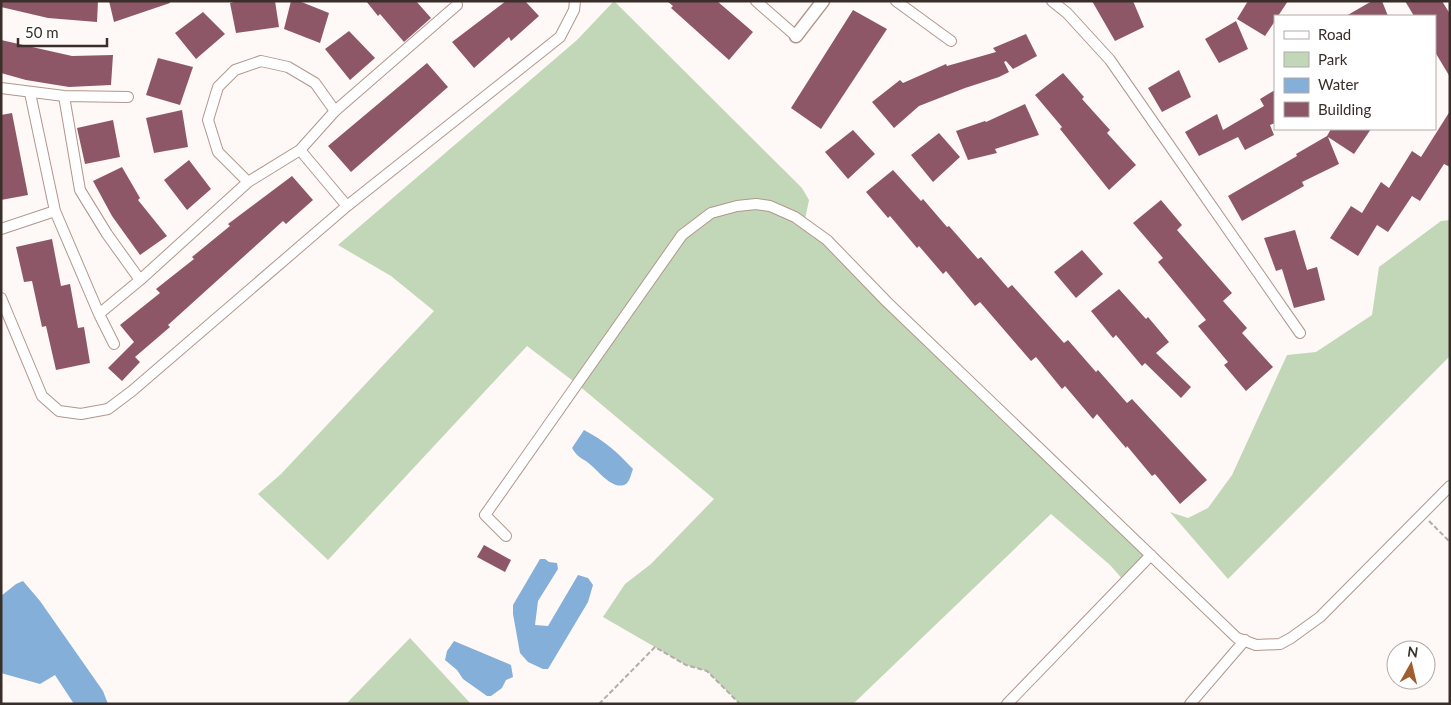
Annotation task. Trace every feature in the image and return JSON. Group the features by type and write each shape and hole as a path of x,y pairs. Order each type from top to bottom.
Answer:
{"street":[{"path":"1,298 42,396 59,411 82,414 108,409 132,391 347,206 560,37 574,10 575,1"},
{"path":"756,1 796,36 823,1"},
{"path":"896,1 950,41"},
{"path":"1052,1 1067,13 1110,60 1300,333"},
{"path":"99,314 140,280 248,182 300,150 335,111 457,2"},
{"path":"248,182 218,152 208,120 218,87 235,70 261,61 288,67 315,83 335,111"},
{"path":"1,88 64,96 128,97"},
{"path":"30,93 55,211 99,314 114,344"},
{"path":"64,96 80,190 107,234 140,280"},
{"path":"300,150 347,206"},
{"path":"506,536 485,515 682,235 711,213 737,206 756,204 770,206 795,217 827,240 887,302 1237,638 1256,645 1280,644 1291,638 1320,617 1450,486"},
{"path":"1,229 55,211"},
{"path":"1007,704 1151,555"},
{"path":"1190,704 1245,640"}],"path":[{"path":"1422,514 1450,542"},
{"path":"599,704 655,647 686,665 707,671 740,704"}],"green space":[{"path":"614,1 802,188 809,200 804,224 1151,555 1125,582 1110,565 1051,514 853,704 740,704 707,671 686,665 603,617 625,584 651,564 714,499 577,384 527,346 328,560 258,494 281,474 434,311 391,276 338,245 577,40"},
{"path":"1450,220 1450,356 1228,579 1170,512 1188,518 1208,508 1232,475 1287,355 1316,352 1372,315 1379,267 1441,221"},
{"path":"410,638 471,704 346,704"}],"water":[{"path":"584,430 610,447 633,469 626,484 621,486 612,483 574,452 572,448"},
{"path":"540,559 557,563 558,569 538,601 535,625 548,626 578,575 588,578 593,585 588,602 548,669 543,669 528,662 520,653 513,614 513,605"},
{"path":"23,581 40,601 103,691 108,704 74,704 55,675 40,684 1,673 1,596"},
{"path":"454,641 511,665 513,677 506,680 502,688 491,696 487,696 463,679 457,670 445,660 447,651"}],"building":[{"path":"1,1 98,1 97,22 48,18 1,7"},
{"path":"109,1 170,1 170,3 114,22"},
{"path":"237,1 275,1 279,27 236,33 230,3"},
{"path":"291,1 299,1 329,13 320,43 284,29"},
{"path":"366,1 416,1 431,18 404,42"},
{"path":"506,1 525,1 539,16 511,41 509,37 474,68 452,42"},
{"path":"667,1 717,1 753,32 729,60 671,8 673,6"},
{"path":"1092,1 1133,1 1144,27 1115,41"},
{"path":"1248,1 1288,1 1279,15 1274,15 1274,22 1265,36 1237,19"},
{"path":"1372,1 1382,1 1388,15 1348,15"},
{"path":"1405,1 1442,1 1450,14 1450,77 1436,54 1436,15 1413,15"},
{"path":"853,10 887,29 821,129 791,108"},
{"path":"203,12 225,34 196,59 175,33"},
{"path":"1236,21 1248,49 1219,63 1205,39"},
{"path":"349,31 375,58 350,80 325,49"},
{"path":"1026,34 1037,56 1013,69 1006,61 1004,62 1009,72 919,106 894,128 872,102 900,80 903,83 946,64 947,66 996,52 993,48"},
{"path":"1,40 72,56 113,55 111,85 69,87 26,80 1,73"},
{"path":"158,58 193,67 180,105 146,95"},
{"path":"427,63 448,87 351,172 328,146"},
{"path":"1179,70 1191,97 1162,112 1148,88"},
{"path":"1063,73 1084,97 1082,99 1110,130 1107,133 1136,165 1109,190 1060,129 1062,127 1035,95"},
{"path":"1274,91 1274,123 1270,125 1274,135 1245,150 1238,137 1199,156 1185,132 1217,114 1223,130 1264,106 1260,99"},
{"path":"1025,104 1039,135 995,149 997,153 968,160 956,131 986,122"},
{"path":"182,110 188,147 154,153 146,118"},
{"path":"1450,111 1450,167 1444,164 1420,201 1412,196 1388,232 1377,225 1358,256 1330,238 1351,206 1362,213 1381,182 1389,188 1412,151 1421,157"},
{"path":"12,113 28,195 1,200 1,115"},
{"path":"113,120 120,157 85,164 77,128"},
{"path":"853,130 875,154 848,179 825,152"},
{"path":"1330,130 1370,130 1354,154 1328,137 1339,164 1302,182 1304,186 1242,221 1228,196 1297,156 1296,154 1327,136"},
{"path":"939,133 960,157 933,182 911,155"},
{"path":"189,160 211,189 187,210 164,180"},
{"path":"122,167 140,198 138,200 167,236 140,255 112,216 93,181"},
{"path":"893,170 921,201 923,199 947,227 949,226 978,259 981,257 1008,288 1012,285 1064,343 1068,340 1127,403 1132,399 1207,480 1180,504 1155,474 1152,476 1097,414 1093,419 1065,386 1062,389 1036,357 1031,361 980,302 975,306 946,271 943,274 919,246 917,248 890,216 888,218 866,192"},
{"path":"292,176 313,200 286,224 283,221 168,325 170,327 135,357 140,362 122,381 108,368 134,342 120,325 160,293 156,289 194,259 192,257 230,226 228,224"},
{"path":"1161,200 1182,225 1177,230 1232,293 1223,301 1247,328 1242,333 1273,367 1246,391 1224,365 1228,362 1198,326 1206,320 1158,262 1163,258 1133,223"},
{"path":"1295,230 1307,270 1317,267 1325,300 1294,308 1282,269 1276,271 1264,238"},
{"path":"52,239 61,286 70,284 78,328 84,327 90,363 56,370 46,326 42,327 32,281 24,282 16,247"},
{"path":"1082,250 1103,274 1076,298 1054,272"},
{"path":"1119,289 1146,319 1148,317 1169,342 1156,353 1191,387 1181,398 1145,363 1142,366 1116,335 1113,338 1091,311"},
{"path":"484,545 511,560 505,572 477,557"}]}
